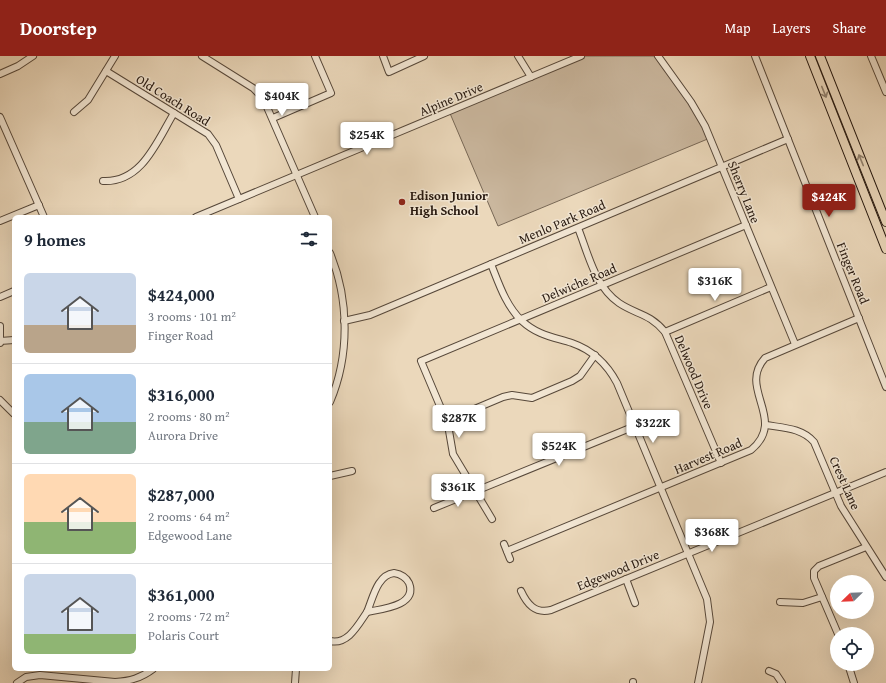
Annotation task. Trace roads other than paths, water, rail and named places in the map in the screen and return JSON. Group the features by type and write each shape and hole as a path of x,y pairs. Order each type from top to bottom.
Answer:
{"main road":[{"path":"810,56 886,249"},
{"path":"820,56 886,222"}],"street":[{"path":"0,74 18,66 33,56"},
{"path":"74,112 88,100 116,56"},
{"path":"202,56 253,88 263,98 314,215"},
{"path":"273,118 331,93 315,56"},
{"path":"382,56 389,72 424,56"},
{"path":"518,56 531,77"},
{"name":"Alpine Drive","path":"201,215 581,56"},
{"name":"Sherry Lane","path":"658,56 698,114 710,136 795,344"},
{"name":"Finger Road","path":"755,56 886,387"},
{"path":"870,56 886,92"},
{"name":"Old Coach Road","path":"106,71 203,130 212,138 239,199"},
{"path":"103,181 121,180 136,171 144,161 174,113"},
{"path":"0,118 43,215"},
{"name":"Menlo Park Road","path":"344,321 370,315 788,139"},
{"path":"15,215 39,205"},
{"path":"0,221 12,216"},
{"name":"Delwiche Road","path":"446,421 422,362 746,225"},
{"name":"Delwood Drive","path":"578,228 602,286 615,300 648,316 665,332 721,463"},
{"path":"332,260 342,293 344,321 342,359 332,395"},
{"path":"491,264 504,297 521,320 540,333 579,346 595,355 613,374 705,594 710,614 709,630 698,683"},
{"path":"665,332 771,287"},
{"path":"0,297 12,292"},
{"path":"766,425 765,412 756,388 756,373 759,364 765,358 795,344 859,318"},
{"path":"0,326 0,342 12,340"},
{"path":"492,519 453,454 446,421 503,397 512,395 532,398 572,381 580,376 595,355"},
{"path":"0,400 12,412"},
{"name":"Harvest Road","path":"507,551 747,452 755,446 762,437 766,425"},
{"name":"Crest Lane","path":"766,425 795,429 811,438 818,447 847,517 886,577"},
{"path":"434,508 635,426"},
{"path":"332,476 352,471"},
{"name":"Edgewood Drive","path":"521,591 529,605 536,610 550,610 886,472"},
{"path":"504,544 510,559"},
{"path":"835,627 814,578 814,572 817,568 866,546"},
{"path":"332,641 341,641 348,637 367,612 382,578 394,573 406,578 409,584 410,593 403,602 367,612"},
{"path":"626,579 635,603"},
{"path":"780,602 803,603 822,597"},
{"path":"768,670 776,674 782,683"},
{"path":"17,683 26,677 40,675 115,683 133,680 149,671"},
{"path":"296,671 296,683"},
{"path":"850,671 854,683"}],"place":[{"name":"Edison Junior High School","path":"402,202"}]}
